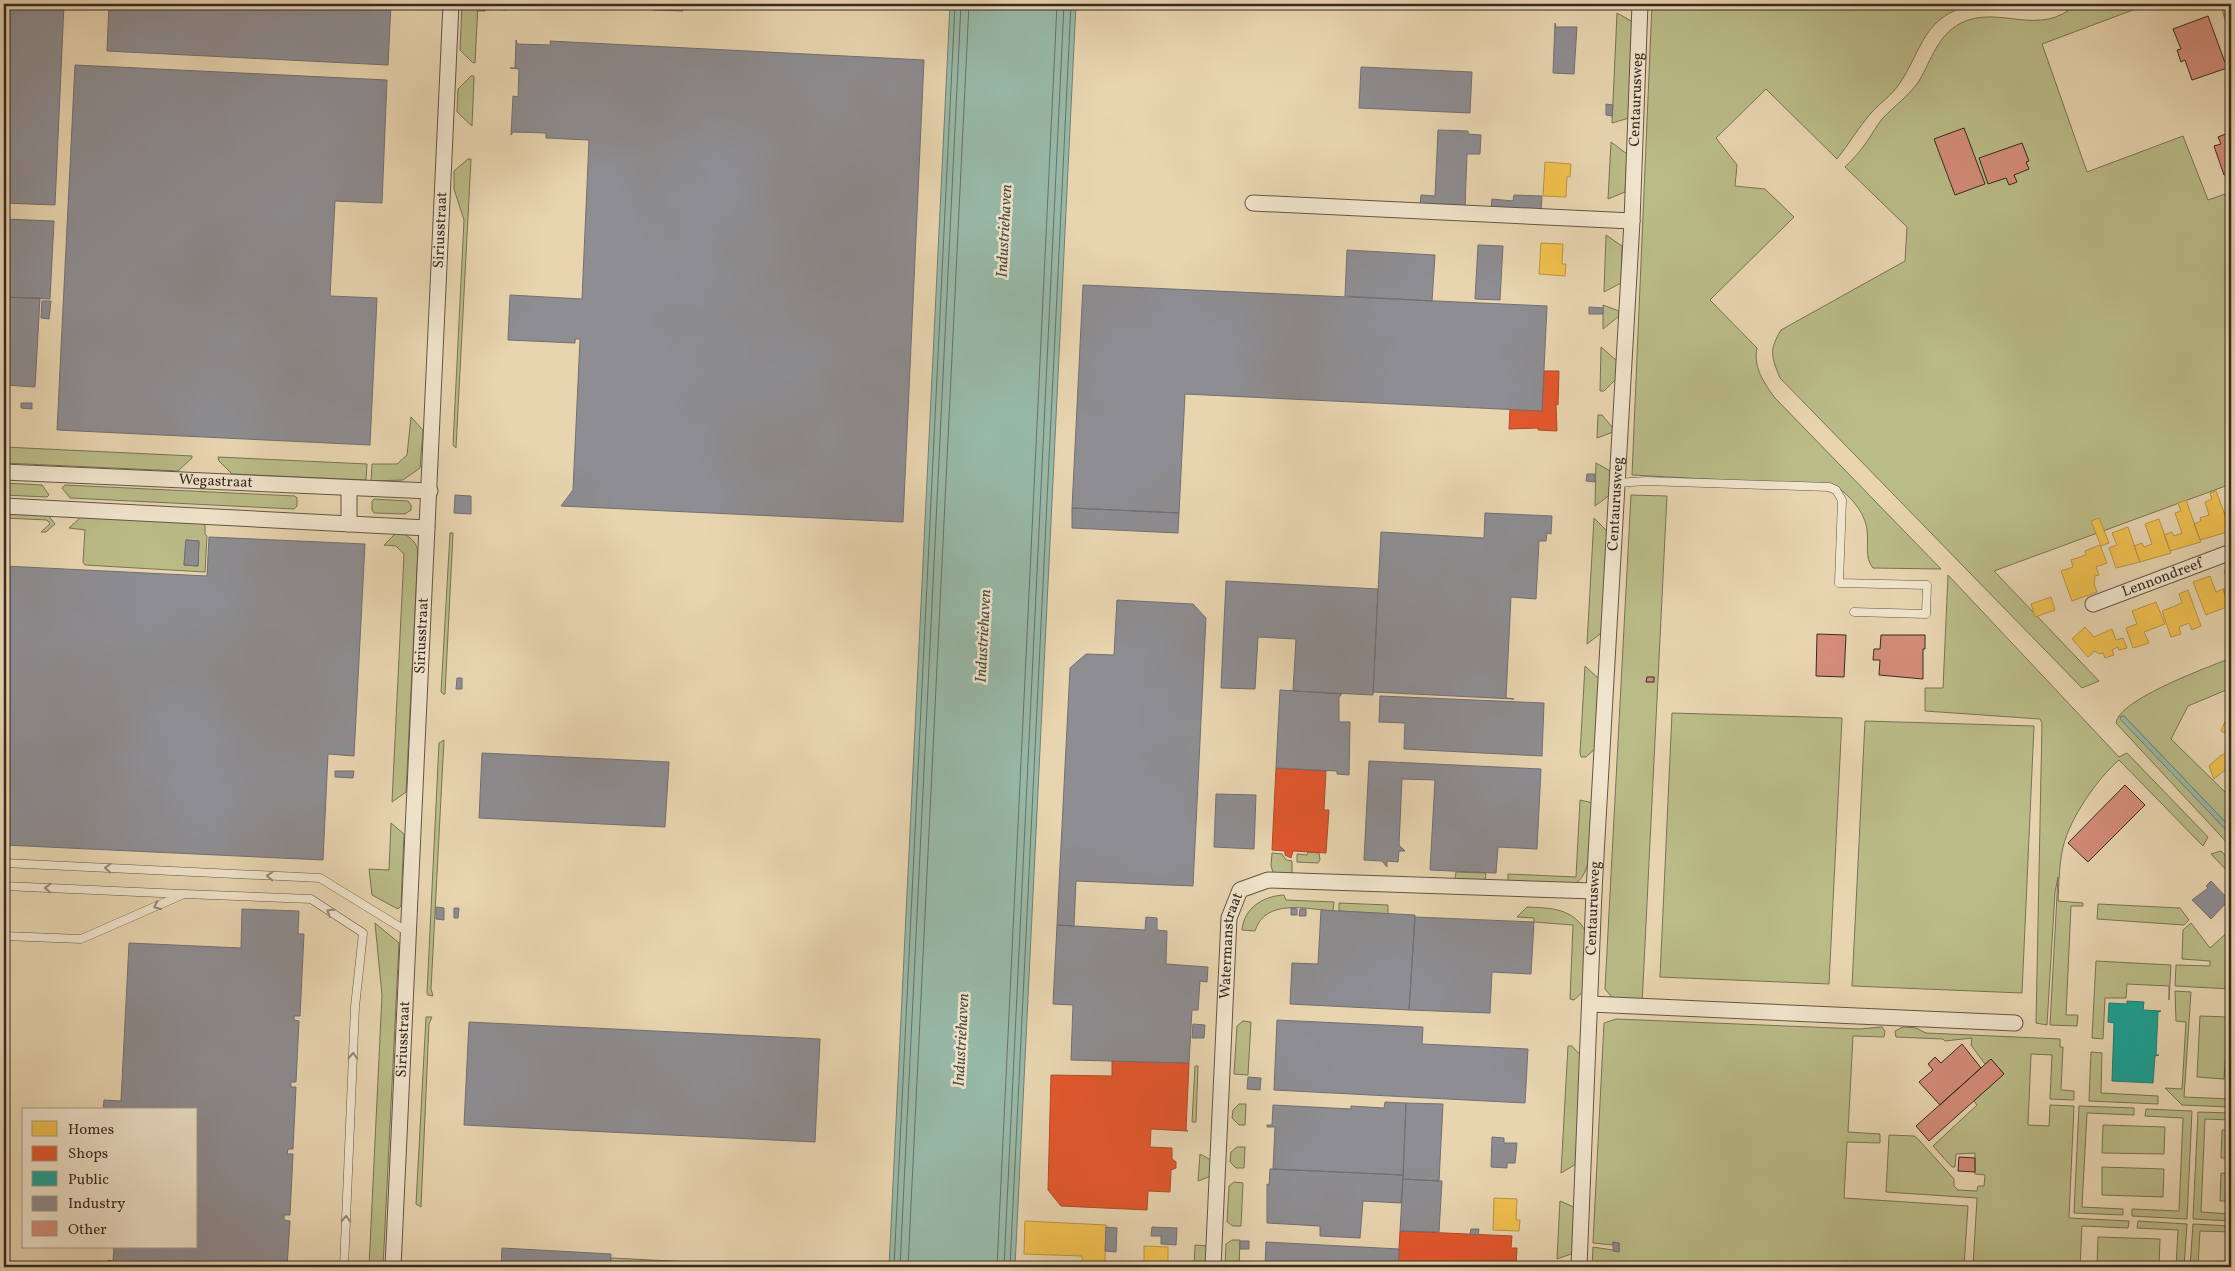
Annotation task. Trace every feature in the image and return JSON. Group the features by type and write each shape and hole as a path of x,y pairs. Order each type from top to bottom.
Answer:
{"street":[{"name":"Siriusstraat","path":"393,1267 451,4"},
{"name":"Centaurusweg","path":"1579,1267 1594,891 1632,221 1640,4"},
{"path":"1253,203 1632,221"},
{"name":"Wegastraat","path":"4,472 430,491"},
{"path":"349,488 349,524"},
{"path":"4,506 427,528"},
{"name":"Lennondreef","path":"2093,604 2231,552"},
{"name":"Watermanstraat","path":"1213,1267 1229,918 1240,890 1268,880 1594,891"},
{"path":"1590,1004 2015,1024"}],"lane":[{"path":"1617,483 1646,481 1830,487 1836,490 1842,500 1839,583 1927,586 1926,614 1854,612"},
{"path":"4,863 320,878 408,932"},
{"path":"4,886 311,899 363,933 356,1007 344,1267"},
{"path":"4,936 81,939 184,894"}],"green space":[{"path":"462,4 478,4 475,63 460,50"},
{"path":"1652,4 1977,4 1955,10 1943,17 1934,26 1926,35 1900,83 1866,119 1837,159 1766,89 1716,138 1737,165 1735,186 1765,189 1794,217 1710,300 1757,348 1758,368 1774,397 1941,569 1873,568 1870,564 1867,550 1866,523 1860,511 1836,486 1632,475"},
{"path":"1988,4 2050,4 2036,8 2016,9"},
{"path":"2076,4 2149,4 2042,44 2087,172 2183,136 2208,200 2231,192 2231,484 1994,571 2099,681 2082,688 1780,378 1773,358 1773,348 1781,330 1905,261 1907,227 1845,167 1861,150 1882,119 1907,96 1919,81 1946,34 1961,23 1975,18 2048,19 2062,14"},
{"path":"2231,7 2231,40 2222,9"},
{"path":"1617,13 1633,22 1629,118 1612,123"},
{"path":"471,76 474,76 472,126 457,112 458,89"},
{"path":"1611,142 1627,154 1625,192 1608,199"},
{"path":"468,159 471,159 456,448 453,445 464,220 454,189 454,171"},
{"path":"1606,235 1622,246 1621,283 1604,292"},
{"path":"1603,305 1619,311 1619,316 1603,329"},
{"path":"1601,347 1617,361 1616,379 1604,391 1600,391"},
{"path":"1598,415 1602,415 1613,428 1613,432 1597,438"},
{"path":"411,417 423,430 420,468 403,480 371,481 372,464 397,464 407,455"},
{"path":"4,447 192,456 192,458 178,471 4,463"},
{"path":"218,457 367,464 366,480 232,474 219,461"},
{"path":"1596,463 1612,472 1611,494 1595,506"},
{"path":"4,483 42,485 49,495 47,497 4,495"},
{"path":"65,485 295,496 297,498 297,506 294,509 70,498 62,488"},
{"path":"1631,495 1667,496 1642,1005 1615,1001 1605,989"},
{"path":"374,499 408,501 411,505 411,510 405,514 374,513 372,501"},
{"path":"4,513 48,515 55,524 46,532 41,532 50,524 47,520 4,518"},
{"path":"81,517 205,523 205,534 207,536 205,572 85,565 83,562 85,530 69,528","holes":["186,540 199,541 198,566 184,565"]},
{"path":"1594,518 1609,533 1604,631 1587,644"},
{"path":"397,532 410,538 418,550 406,792 392,802 404,554 396,546 384,545"},
{"path":"450,533 453,533 445,694 443,694 441,692"},
{"path":"1948,575 2119,757 2127,753 2208,837 2203,846 2119,760 2093,788 2072,824 2063,847 2060,867 2058,901 2083,903 2083,906 2071,906 2066,1015 2078,1015 2077,1026 2050,1025 2058,877 2055,892 2047,1025 2036,1023 2042,723 2040,719 1925,711 1925,688 1943,688"},
{"path":"2231,658 2231,688 2188,706 2171,739 2231,798 2231,828 2124,716 2120,718 2231,835 2231,847 2116,723 2121,714 2132,704 2148,694"},
{"path":"1585,666 1601,681 1598,746 1586,757 1581,757 1580,753"},
{"path":"1672,713 1842,718 1829,984 1660,977"},
{"path":"1865,721 2034,726 2022,993 1852,986"},
{"path":"444,740 431,989 433,996 427,993 439,743"},
{"path":"1580,800 1593,803 1591,850 1584,873 1579,881 1571,885 1508,882 1508,874 1576,877"},
{"path":"391,823 404,834 401,906 398,909 372,895 369,869 389,870"},
{"path":"2221,851 2231,862 2231,875 2211,854"},
{"path":"1308,852 1319,853 1320,860 1318,863 1297,862 1297,854 1307,855"},
{"path":"1272,853 1282,854 1286,860 1292,861 1292,876 1273,872 1271,866"},
{"path":"1456,872 1486,873 1485,881 1455,879"},
{"path":"1284,895 1286,900 1334,902 1333,911 1300,908 1277,910 1268,914 1260,921 1255,931 1242,930 1246,915 1256,905 1269,898"},
{"path":"1339,903 1388,905 1388,914 1339,911"},
{"path":"2098,904 2180,908 2189,920 2184,925 2097,919"},
{"path":"1527,907 1561,911 1575,918 1586,932 1587,988 1574,1000 1570,999 1573,925 1534,922 1534,918 1517,917"},
{"path":"375,923 399,943 383,1267 369,1267 382,995"},
{"path":"2191,923 2210,948 2231,929 2231,989 2175,986 2176,965 2210,966 2210,961 2182,959 2183,930"},
{"path":"2096,961 2171,965 2169,1000 2169,986 2127,984 2126,998 2105,998 2103,1039 2092,1038"},
{"path":"2175,991 2191,992 2184,1097 2231,1099 2231,1107 2182,1105 2165,1088 2182,1089 2186,1022 2176,1021"},
{"path":"2200,1016 2228,1017 2224,1079 2197,1077"},
{"path":"426,1017 432,1017 429,1024 421,1207 416,1204"},
{"path":"1616,1019 1859,1029 1882,1027 1885,1031 1884,1037 1853,1036 1848,1132 1880,1134 1880,1143 1847,1142 1844,1198 1968,1206 1964,1267 1592,1267 1593,1247 1619,1251 1619,1243 1613,1242 1613,1245 1593,1243 1604,1023"},
{"path":"1243,1021 1251,1022 1248,1075 1234,1074 1237,1026"},
{"path":"1903,1027 1916,1028 1926,1033 2060,1039 2060,1047 2063,1047 2061,1090 2074,1091 2074,1100 2050,1099 2052,1055 2031,1054 2028,1125 2049,1126 2050,1105 2074,1106 2069,1218 2129,1221 2128,1228 2082,1226 2080,1267 1973,1267 1977,1198 1886,1192 1889,1135 1914,1136 1918,1139 1954,1179 1954,1186 1958,1190 1977,1191 1978,1186 1984,1186 1985,1175 1975,1174 1975,1153 1956,1154 1955,1167 1952,1167 1933,1146 1977,1105 1974,1101 2004,1074 1991,1059 1985,1064 1971,1045 1972,1038 1945,1041 1943,1039 1896,1037 1895,1031"},
{"path":"1568,1046 1572,1046 1583,1058 1576,1164 1561,1173"},
{"path":"2091,1052 2102,1053 2101,1093 2158,1096 2158,1104 2089,1101"},
{"path":"1195,1066 1198,1066 1196,1122 1192,1122"},
{"path":"1239,1104 1246,1104 1245,1125 1239,1125 1232,1118 1233,1110"},
{"path":"2079,1106 2134,1108 2134,1115 2087,1113 2082,1207 2123,1209 2123,1215 2074,1213"},
{"path":"2146,1109 2192,1111 2187,1219 2132,1216 2132,1209 2179,1211 2183,1118 2145,1116"},
{"path":"2198,1112 2231,1113 2231,1120 2205,1119 2201,1212 2231,1214 2231,1221 2193,1219"},
{"path":"2103,1125 2165,1127 2164,1154 2102,1153"},
{"path":"2222,1130 2231,1130 2231,1158 2221,1158"},
{"path":"1237,1147 1245,1147 1244,1168 1236,1168 1230,1162 1231,1152"},
{"path":"1200,1154 1211,1160 1211,1176 1198,1181"},
{"path":"2102,1167 2164,1169 2163,1197 2102,1195"},
{"path":"2221,1173 2231,1174 2231,1201 2220,1201"},
{"path":"1234,1182 1243,1183 1241,1226 1233,1226 1227,1222 1229,1186"},
{"path":"1560,1201 1576,1208 1574,1253 1557,1259"},
{"path":"2138,1221 2187,1224 2184,1267 2176,1267 2178,1230 2137,1228"},
{"path":"2193,1224 2231,1226 2231,1232 2200,1231 2198,1267 2190,1267"},
{"path":"2098,1237 2160,1239 2159,1267 2097,1265"},
{"path":"1232,1240 1240,1240 1239,1267 1225,1267 1226,1244"},
{"path":"1195,1245 1207,1246 1206,1267 1194,1267"},
{"path":"611,1258 791,1267 610,1267"}],"water":[{"name":"Industriehaven","path":"950,4 1076,4 1015,1267 889,1267"},
{"path":"2121,716 2124,716 2231,828 2231,835 2120,719"}],"building: Homes":[{"path":"1545,162 1571,164 1570,177 1567,177 1566,197 1543,196"},
{"path":"1541,243 1563,244 1562,264 1566,264 1565,276 1539,274"},
{"path":"2216,491 2231,531 2200,540 2194,524 2201,521 2200,518 2209,515 2205,502 2212,499 2210,493"},
{"path":"2186,500 2201,542 2170,551 2164,535 2172,532 2174,536 2182,533 2175,513 2181,511 2178,503"},
{"path":"2231,510 2231,529 2230,529 2224,513"},
{"path":"2099,518 2109,543 2101,546 2091,521"},
{"path":"2159,519 2171,553 2140,562 2134,546 2142,543 2144,547 2152,544 2145,524"},
{"path":"2128,527 2140,562 2116,568 2109,548 2117,545 2112,533"},
{"path":"2100,545 2107,563 2096,567 2099,575 2095,576 2094,584 2097,592 2072,601 2061,571 2073,567 2071,560 2086,555 2085,551"},
{"path":"2231,568 2231,606 2229,606 2223,589 2230,587 2224,571"},
{"path":"2210,576 2216,592 2223,589 2229,606 2206,615 2193,582"},
{"path":"2188,590 2201,626 2192,630 2189,623 2179,627 2181,634 2171,637 2162,611 2182,603 2179,594"},
{"path":"2051,597 2055,610 2035,617 2031,604"},
{"path":"2156,602 2165,624 2144,632 2149,643 2133,648 2126,628 2137,624 2132,611"},
{"path":"2085,627 2094,637 2112,629 2116,640 2123,638 2127,648 2119,650 2118,647 2112,650 2114,655 2105,658 2103,653 2099,654 2095,651 2088,657 2072,639"},
{"path":"2231,707 2231,736 2221,731"},
{"path":"2231,748 2231,767 2214,779 2209,766 2220,756 2229,752"},
{"path":"1494,1198 1517,1199 1516,1220 1520,1220 1519,1231 1493,1230"},
{"path":"1025,1221 1106,1225 1105,1262 1144,1264 1144,1246 1168,1247 1168,1267 1082,1267 1082,1256 1024,1254"}],"building: Shops":[{"path":"1544,371 1559,371 1558,405 1556,404 1557,431 1538,430 1538,428 1509,429 1510,409 1542,411"},
{"path":"1276,768 1326,771 1324,810 1329,810 1326,853 1293,851 1291,858 1285,855 1285,851 1272,850"},
{"path":"1112,1061 1189,1063 1186,1130 1188,1131 1151,1129 1150,1147 1172,1148 1172,1159 1176,1162 1176,1168 1171,1170 1170,1192 1148,1191 1147,1210 1061,1206 1048,1190 1051,1075 1112,1076"},
{"path":"1400,1231 1512,1236 1511,1248 1517,1248 1516,1267 1398,1267"}],"building: Public":[{"path":"2127,1001 2144,1002 2143,1010 2161,1011 2158,1012 2156,1055 2159,1055 2155,1056 2153,1083 2112,1081 2114,1023 2108,1022 2109,1003 2127,1004"}],"building: Industry":[{"path":"4,4 64,4 55,205 4,203"},
{"path":"109,4 391,4 388,65 107,51"},
{"path":"478,4 485,4 485,11 478,11"},
{"path":"496,4 506,5 506,10 495,9"},
{"path":"654,4 683,4 683,11 653,10"},
{"path":"766,4 809,4 809,6"},
{"path":"1555,23 1556,27 1577,27 1574,74 1553,73"},
{"path":"516,40 517,44 551,45 550,41 924,60 903,522 561,506 573,490 580,339 575,339 575,343 508,340 510,295 582,299 589,140 546,138 546,133 513,132 511,135 513,96 518,97 519,69 510,68 515,68"},
{"path":"75,65 387,80 382,203 335,201 330,296 377,298 370,445 57,430"},
{"path":"1361,67 1472,72 1470,113 1359,108"},
{"path":"1606,104 1613,105 1612,116 1606,115"},
{"path":"1438,130 1468,131 1468,134 1481,135 1480,154 1467,154 1465,208 1420,206 1421,195 1435,196"},
{"path":"1514,195 1542,196 1541,212 1491,209 1492,199 1513,201"},
{"path":"4,219 54,221 50,299 4,297"},
{"path":"1478,245 1503,246 1500,300 1475,299"},
{"path":"1347,250 1435,255 1432,301 1345,296"},
{"path":"1083,285 1547,306 1542,411 1185,394 1179,513 1072,508"},
{"path":"4,297 40,298 35,387 4,385"},
{"path":"42,301 51,301 49,319 41,318"},
{"path":"1589,307 1603,308 1603,314 1589,314"},
{"path":"21,403 32,403 32,409 21,408"},
{"path":"1587,474 1595,474 1595,482 1586,481"},
{"path":"455,495 471,496 471,514 454,513"},
{"path":"1072,508 1179,513 1178,533 1072,528"},
{"path":"1485,513 1552,516 1551,534 1547,533 1546,541 1539,541 1536,599 1511,597 1506,698 1514,699 1373,692 1381,532 1484,538"},
{"path":"209,537 365,544 354,756 328,754 323,860 4,845 4,566 207,576"},
{"path":"186,540 199,541 198,566 184,565"},
{"path":"1226,581 1378,589 1373,695 1293,691 1296,639 1258,637 1255,689 1221,688"},
{"path":"1117,600 1193,604 1206,618 1193,886 1076,881 1074,926 1057,925 1070,668 1086,654 1114,655"},
{"path":"457,678 462,678 462,689 456,689"},
{"path":"1280,690 1342,694 1339,697 1339,722 1350,722 1349,775 1337,774 1337,771 1276,768"},
{"path":"1380,696 1544,703 1542,756 1404,749 1405,723 1379,722"},
{"path":"482,753 669,762 665,827 479,818"},
{"path":"1369,761 1541,769 1537,849 1498,847 1496,873 1430,870 1435,780 1402,779 1399,845 1405,851 1399,851 1398,862 1387,861 1387,867 1382,861 1364,860"},
{"path":"335,771 354,771 353,778 335,777"},
{"path":"1216,794 1256,795 1254,849 1214,847"},
{"path":"2211,881 2229,900 2211,919 2192,900 2208,888 2206,886"},
{"path":"436,907 444,908 444,920 436,919"},
{"path":"454,908 459,908 458,918 454,918"},
{"path":"1291,908 1297,909 1297,915 1291,915"},
{"path":"242,909 299,911 298,934 304,934 300,1016 294,1016 294,1020 299,1021 296,1082 291,1082 291,1087 296,1087 293,1149 288,1149 287,1154 293,1154 290,1215 284,1215 284,1220 290,1221 287,1267 107,1267 108,1260 113,1261 114,1248 198,1248 198,1108 103,1108 104,1100 121,1101 129,943 241,948"},
{"path":"1300,909 1306,909 1306,916 1299,916"},
{"path":"1321,910 1415,915 1409,1010 1290,1004 1292,963 1318,964"},
{"path":"1146,917 1157,918 1157,930 1167,931 1166,964 1208,967 1207,982 1200,981 1198,1010 1192,1010 1189,1063 1071,1060 1073,1005 1053,1004 1057,925 1145,930"},
{"path":"1415,917 1534,922 1531,974 1492,972 1490,1013 1409,1010"},
{"path":"1277,1020 1423,1027 1422,1044 1528,1049 1525,1103 1274,1090"},
{"path":"469,1022 820,1039 815,1142 464,1125"},
{"path":"1193,1024 1205,1025 1204,1038 1192,1038"},
{"path":"1248,1077 1261,1078 1260,1090 1247,1089"},
{"path":"1385,1102 1406,1103 1403,1175 1273,1169 1275,1127 1267,1127 1267,1125 1272,1125 1273,1105 1351,1109 1351,1106 1384,1108"},
{"path":"1406,1103 1443,1104 1439,1181 1403,1179"},
{"path":"1492,1137 1504,1138 1504,1143 1517,1143 1515,1163 1507,1163 1507,1168 1491,1167"},
{"path":"1270,1169 1403,1175 1401,1203 1363,1201 1360,1238 1320,1236 1320,1226 1267,1223 1267,1184 1269,1185"},
{"path":"1403,1179 1442,1181 1439,1232 1400,1231"},
{"path":"1106,1227 1117,1228 1116,1252 1105,1251"},
{"path":"1152,1227 1177,1228 1176,1245 1161,1244 1161,1236 1151,1236"},
{"path":"1471,1229 1479,1229 1478,1235 1470,1234"},
{"path":"1240,1241 1249,1241 1249,1249 1240,1249"},
{"path":"1266,1242 1399,1249 1398,1267 1265,1267"},
{"path":"1613,1242 1619,1243 1619,1252 1613,1251"},
{"path":"502,1248 611,1254 610,1267 501,1267"}],"building: Other":[{"path":"2208,16 2227,68 2192,80 2185,60 2181,62 2177,50 2181,49 2173,29"},
{"path":"1964,128 1985,184 1955,195 1934,139"},
{"path":"2231,132 2231,173 2224,175 2214,146 2221,144 2218,137"},
{"path":"2022,143 2029,161 2026,162 2029,169 2014,175 2017,182 2009,185 2006,178 1988,184 1979,158"},
{"path":"1817,634 1846,635 1844,677 1816,676"},
{"path":"1881,635 1925,635 1923,679 1879,675 1880,660 1873,660 1874,649 1880,649"},
{"path":"1647,677 1654,677 1654,682 1646,682"},
{"path":"2125,785 2145,805 2088,862 2068,843"},
{"path":"1962,1044 1981,1068 1940,1105 1919,1082 1933,1070 1928,1064 1935,1057 1941,1063"},
{"path":"1991,1059 2004,1074 1929,1141 1916,1126"},
{"path":"1959,1157 1975,1158 1975,1172 1958,1171"}]}
